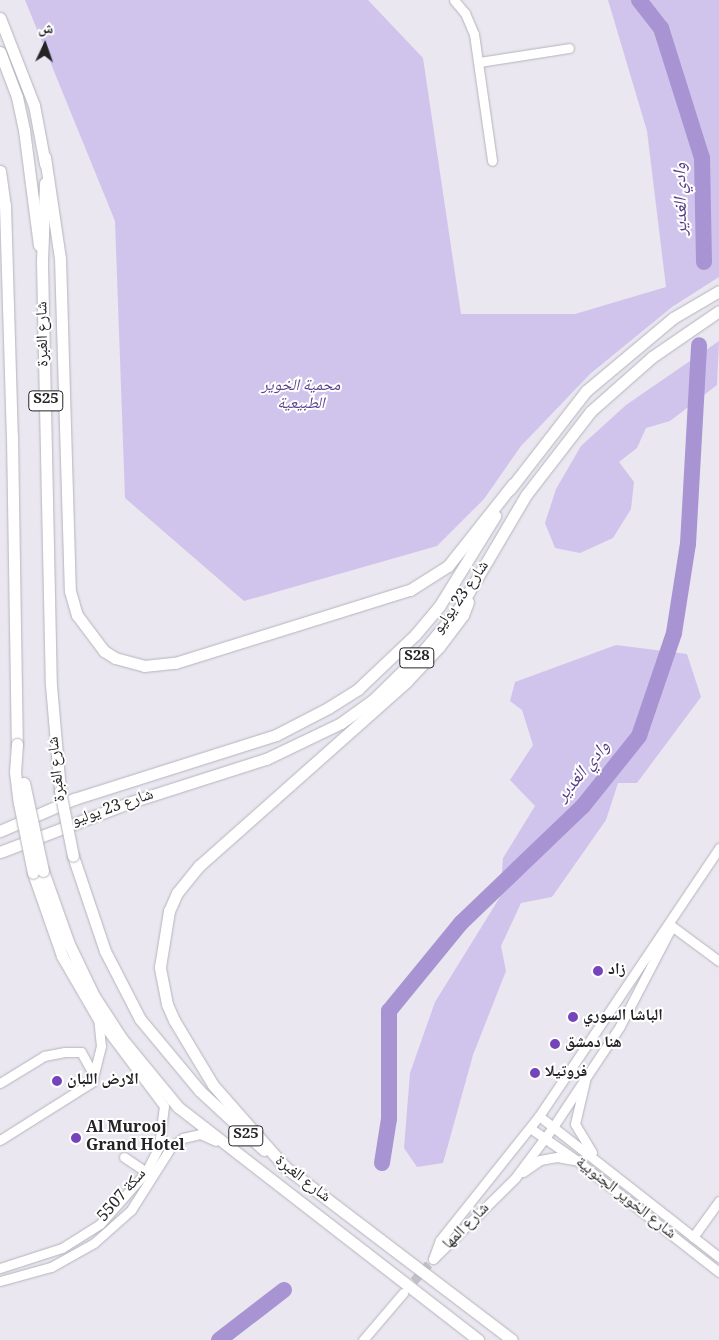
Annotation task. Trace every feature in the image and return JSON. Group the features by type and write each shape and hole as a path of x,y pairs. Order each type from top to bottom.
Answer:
{"main road":[{"name":"شارع الغبرة","path":"0,18 34,105 45,157 42,262 51,685 60,791 73,856 105,951 140,1019 200,1091 239,1130 512,1340"},
{"path":"0,52 17,97 22,122 42,262"},
{"path":"45,157 60,258 70,591 77,615 104,651 115,658 144,666 175,663 410,590 448,566 513,484"},
{"name":"شارع الغبرة","path":"0,171 5,205 12,436 17,744 38,872 94,996 122,1039 178,1107 228,1148 478,1340"},
{"name":"شارع 23 يوليو","path":"0,831 74,799 276,736 358,689 415,635 440,605 513,484 586,391 673,318 719,291"},
{"name":"شارع 23 يوليو","path":"0,852 123,804 266,759 341,723 399,677 444,626 473,587 526,495 561,446 591,411 652,357 719,311"},
{"path":"285,1167 213,1085 174,1020 167,1004 160,967 164,930 169,911 177,893 199,866 364,722 412,675 463,615 473,587"},
{"path":"38,872 62,956 98,1018"}],"street":[{"path":"454,0 472,27 479,62 492,162"},
{"path":"479,62 569,48"},
{"path":"652,357 719,318"},
{"name":"شارع المها","path":"669,924 670,930 620,1026 553,1127 515,1178 433,1259 440,1240 539,1116 719,848"},
{"path":"669,924 719,961"},
{"path":"0,1140 92,1082 101,1046 98,1018"},
{"name":"سكة 5507","path":"0,1268 41,1257 82,1237 117,1208 146,1172 159,1146 164,1124 164,1106 158,1095 98,1018"},
{"path":"0,1083 44,1056 65,1052 81,1052 91,1070 92,1082"},
{"path":"585,1081 585,1091 575,1114 575,1124 596,1158"},
{"name":"شارع الخوير الجنوبية","path":"539,1116 596,1158 719,1257"},
{"name":"شارع الخوير الجنوبية","path":"530,1128 576,1160 719,1272"},
{"name":"سكة 5507","path":"0,1281 51,1267 94,1243 131,1210 171,1147 183,1138 200,1134 228,1148"},
{"path":"124,1157 146,1172"},
{"path":"515,1178 540,1160 557,1157 576,1160"},
{"path":"693,1237 719,1201"},
{"path":"363,1340 403,1293"}],"green space":[{"name":"محمية الخوير الطبيعية","path":"25,0 368,0 423,58 461,314 575,314 666,287 647,131 608,0 719,0 719,277 672,307 590,374 521,446 484,499 437,546 244,601 125,498 115,221"},
{"path":"719,341 717,385 670,421 646,428 637,448 619,462 634,482 631,509 613,538 580,553 555,548 545,523 556,489 581,446 626,405"},
{"path":"616,645 687,654 701,697 637,783 618,783 606,820 552,897 521,903 501,946 506,971 473,1055 443,1163 417,1167 404,1148 410,1073 435,1002 500,897 503,858 535,806 510,780 533,745 522,710 510,701 515,682"}],"waterway":[{"name":"وادي الغدير","path":"639,0 661,28 702,158 704,262"},
{"name":"وادي الغدير","path":"382,1163 389,1119 389,1011 461,923 583,806 639,736 674,633 688,544 699,345"},
{"name":"وادي الغدير","path":"219,1340 284,1290"}],"tunnel":[{"path":"405,1291 433,1259"}],"place":[{"name":"زاد","path":"598,971"},
{"name":"الباشا السوري","path":"573,1017"},
{"name":"هنا دمشق","path":"555,1044"},
{"name":"فروتيلا","path":"535,1073"},
{"name":"الارض اللبان","path":"57,1081"},
{"name":"Al Murooj Grand Hotel","path":"76,1138"}]}
